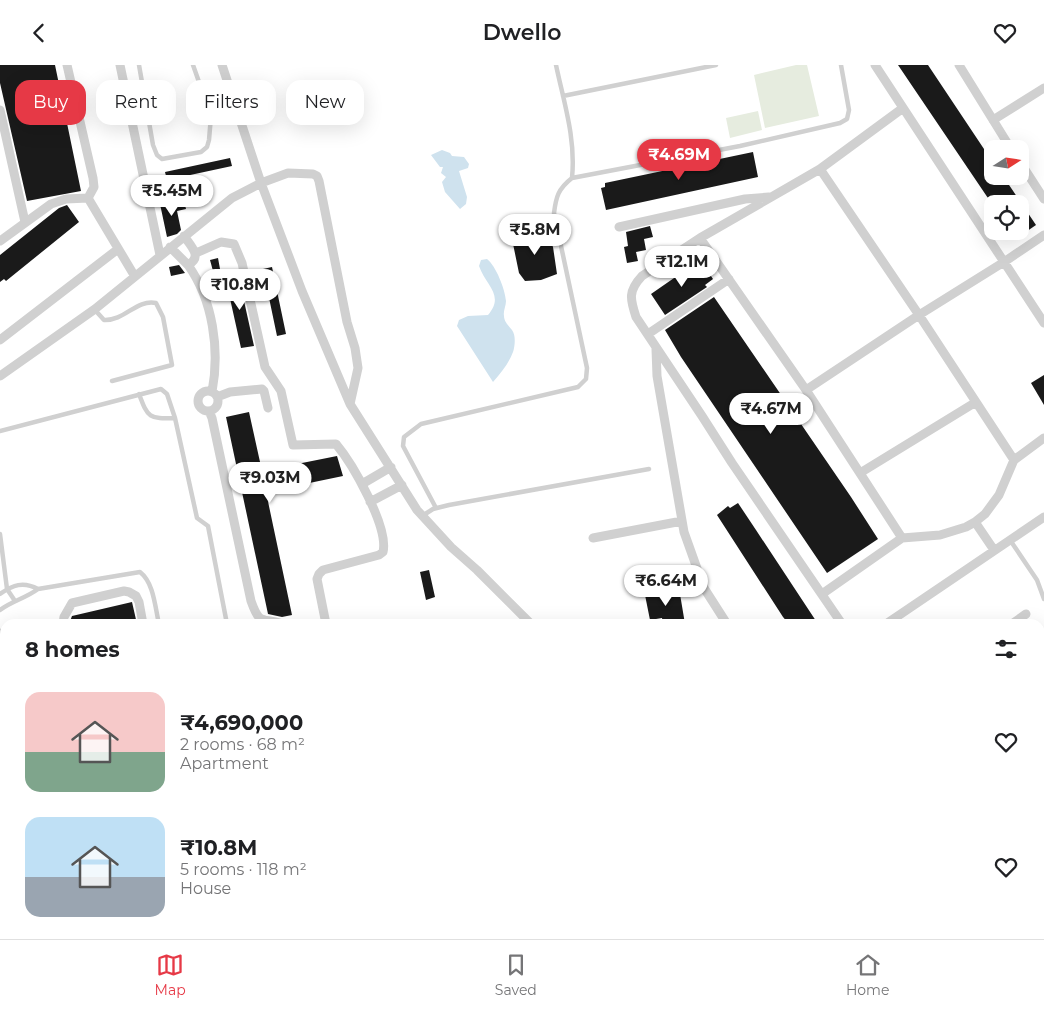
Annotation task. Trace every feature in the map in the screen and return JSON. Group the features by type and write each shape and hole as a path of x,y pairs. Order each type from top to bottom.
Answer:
{"street":[{"path":"67,65 94,178 94,187 88,198"},
{"path":"120,65 160,255"},
{"path":"222,65 227,80"},
{"path":"875,65 1044,323"},
{"path":"959,65 1005,140"},
{"path":"992,121 1044,88"},
{"path":"839,619 732,463 636,317 631,293 642,276 700,238 820,169 903,108"},
{"path":"0,110 25,222"},
{"path":"242,125 261,183 302,291 350,404 422,515 451,547 526,619"},
{"path":"820,169 1014,460"},
{"path":"0,376 94,309 232,198 261,183 296,172 313,174 319,181 347,322 356,348 358,368 350,404"},
{"path":"1029,176 1044,199"},
{"path":"620,227 745,199 770,197"},
{"path":"0,241 51,204 66,199 88,198"},
{"path":"88,198 134,275"},
{"path":"184,235 196,253 194,262 188,265"},
{"path":"806,390 1044,235"},
{"path":"700,238 806,390 902,537"},
{"path":"196,253 221,242 234,244 242,263 265,367 281,391 293,445 336,443 351,463 379,524 384,547 383,552 379,555 323,570 318,574 317,579 325,619"},
{"path":"170,247 196,276 204,297 215,344 214,394 217,406 212,411 208,411"},
{"path":"0,341 118,249"},
{"path":"648,334 729,279"},
{"path":"656,348 657,376 684,532 704,588 724,619"},
{"path":"261,619 256,615 251,601 212,418 208,411 200,407 198,398 203,393 214,394 262,389 268,408"},
{"path":"860,473 976,402"},
{"path":"822,595 902,537 940,535 966,527 975,522 985,514 999,495 1014,460 1044,438"},
{"path":"362,484 390,467"},
{"path":"370,501 402,485"},
{"path":"893,619 1044,517"},
{"path":"593,538 682,521"},
{"path":"975,522 994,550"},
{"path":"64,619 72,603 124,591 136,596 142,619"},
{"path":"1019,619 1026,614"}],"lane":[{"path":"138,65 153,145 162,159 201,152 207,147 210,125"},
{"path":"193,65 198,80"},
{"path":"556,65 573,141 572,178"},
{"path":"563,97 716,65"},
{"path":"436,508 403,446 404,437 411,430 421,424 578,387 586,379 586,368 554,213 556,196 566,183 572,178 740,146 840,123 846,119 849,111 841,65"},
{"path":"94,309 104,320 112,320 125,315 140,305 150,302 156,303 163,317 172,365 112,381"},
{"path":"0,431 161,389 167,394 175,418 197,517 208,526 226,619"},
{"path":"139,394 150,416 157,419 175,418"},
{"path":"422,515 436,508 649,469"},
{"path":"0,534 7,589 15,601"},
{"path":"1010,540 1037,580 1044,599"},
{"path":"0,610 38,589 140,571 146,576 158,619"},
{"path":"1037,580 1044,578"},
{"path":"0,594 7,589 24,583 38,589"}],"shaded area":[{"path":"796,65 807,65 819,116 765,128 754,75"},
{"path":"758,111 762,130 730,138 726,118"}],"water":[{"path":"442,150 450,153 452,156 464,157 469,164 468,168 459,171 467,197 466,204 460,209 445,192 442,182 446,177 441,173 443,167 440,167 431,155"},
{"path":"487,259 497,272 502,284 506,301 504,318 515,338 511,356 493,382 457,326 459,320 468,316 488,315 493,308 494,296 479,266 481,260"}],"building":[{"path":"0,65 55,65 58,80 15,80 15,125 67,125 81,191 27,201 0,83"},
{"path":"898,65 928,65 984,149 984,185 1009,185 1016,195 986,195"},
{"path":"753,152 758,177 606,210 601,188 605,187 605,183"},
{"path":"230,158 232,166 167,180 165,172"},
{"path":"174,200 175,203 184,201 186,209 177,211 181,230 177,234 167,237 160,204"},
{"path":"67,205 79,222 6,281 4,279 0,282 0,255 59,208"},
{"path":"1029,215 1036,225 1029,230"},
{"path":"650,226 653,237 644,239 646,250 636,252 638,261 627,263 624,247 628,246 626,232"},
{"path":"545,230 553,247 557,274 541,280 525,281 519,273 512,239"},
{"path":"218,258 220,269 213,271 210,260"},
{"path":"700,260 713,279 705,285 707,287 665,315 651,294"},
{"path":"179,265 185,273 171,276 169,267"},
{"path":"272,267 286,334 277,336 263,269"},
{"path":"238,274 254,346 241,348 225,276"},
{"path":"714,297 878,539 827,573 681,357 665,330"},
{"path":"1044,375 1044,405 1031,383"},
{"path":"249,412 262,471 337,456 343,476 266,492 292,615 282,617 268,614 226,417"},
{"path":"738,503 815,619 785,619 783,617 717,515 728,506 730,508"},
{"path":"429,570 435,597 426,600 420,572"},
{"path":"679,588 684,619 650,619 645,595"},
{"path":"132,602 136,619 71,619 72,616"}]}
